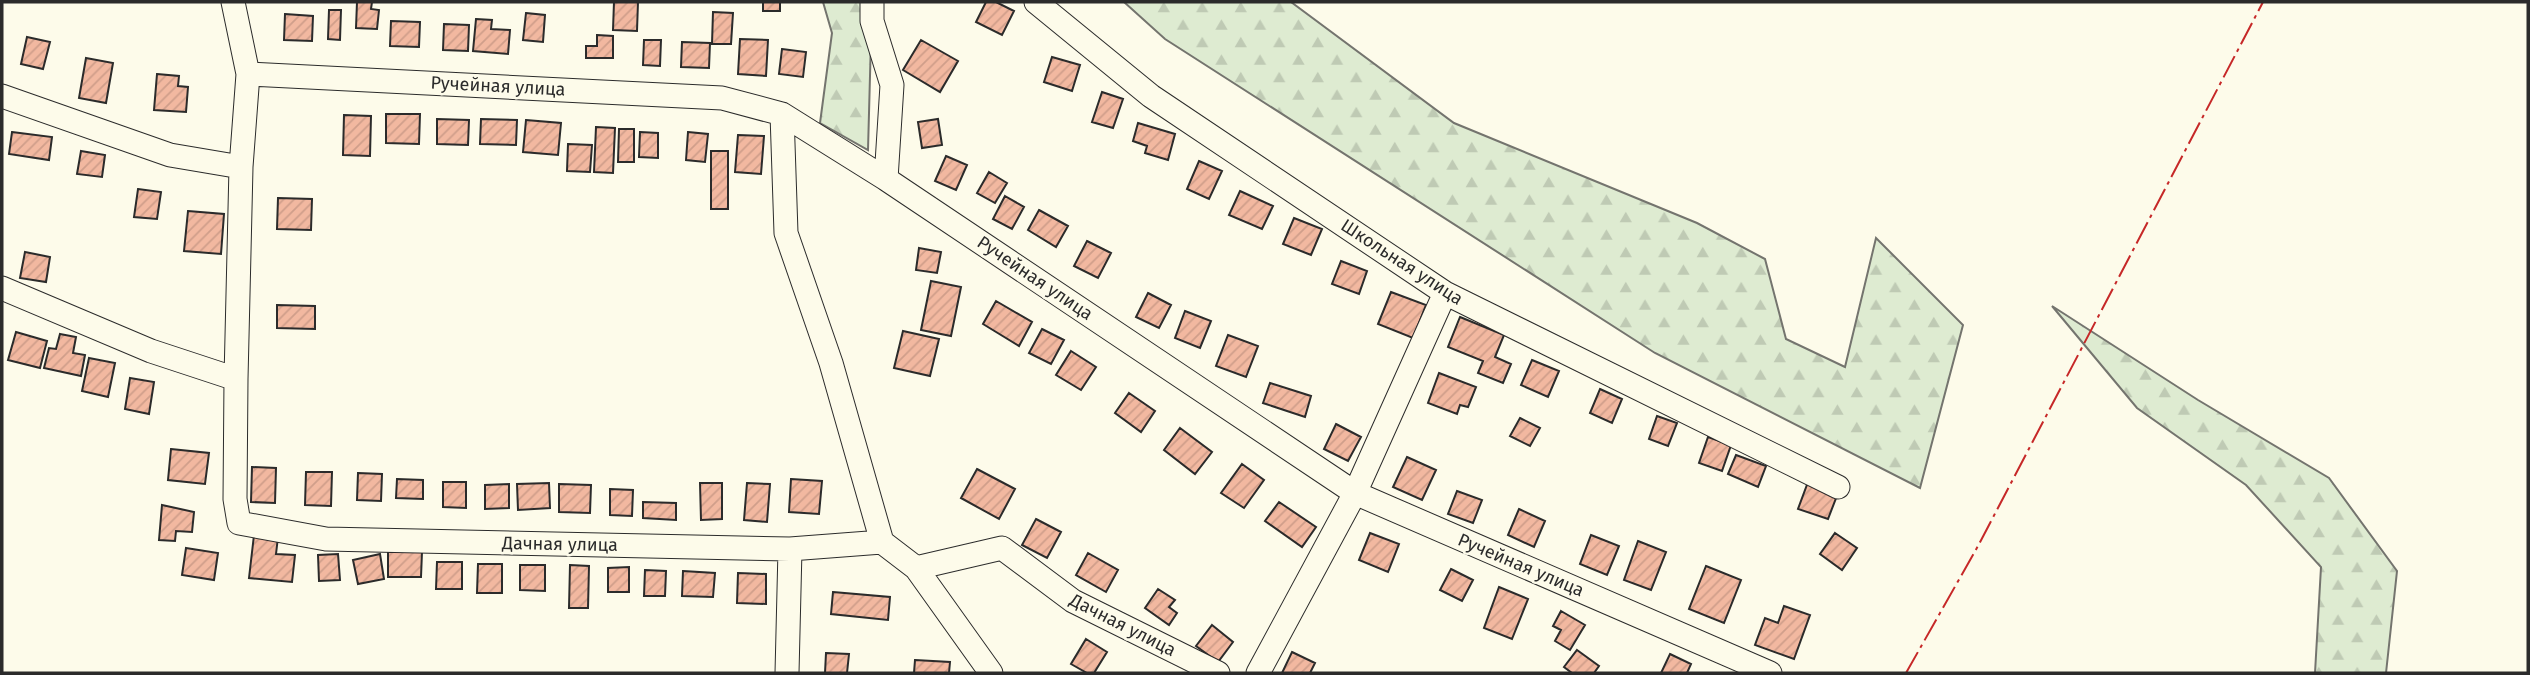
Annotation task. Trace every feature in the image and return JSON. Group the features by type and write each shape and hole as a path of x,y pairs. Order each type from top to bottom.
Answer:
{"street":[{"path":"2,288 151,351 236,379 241,167 248,74 233,2"},
{"path":"872,2 872,21 892,85 886,179"},
{"name":"Школьная улица","path":"1035,2 1151,96 1445,293 1839,487"},
{"name":"Ручейная улица","path":"248,74 723,98 782,114 886,179 1355,493 1770,673"},
{"path":"2,96 170,155 241,167"},
{"path":"782,114 786,233 831,363 882,542 916,568 991,673"},
{"path":"1258,673 1355,493 1445,293"},
{"name":"Дачная улица","path":"236,379 235,499 239,523 327,539 790,549 882,542"},
{"name":"Дачная улица","path":"916,568 1002,548 1073,601 1218,673"},
{"path":"787,673 790,549"}],"green space":[{"path":"823,2 872,2 868,150 820,123 832,33"},
{"path":"1124,2 1291,2 1454,123 1697,223 1765,259 1786,339 1845,367 1876,238 1963,325 1920,488 1655,353 1165,39"},
{"path":"2052,306 2198,400 2329,478 2397,571 2386,673 2315,673 2321,567 2246,485 2137,408"}],"building":[{"path":"357,2 372,2 371,9 379,10 377,29 356,28"},
{"path":"614,2 638,2 637,31 613,30"},
{"path":"763,2 780,2 780,11 763,11"},
{"path":"986,2 996,2 1014,11 1002,35 976,22"},
{"path":"329,10 341,10 340,40 328,39"},
{"path":"713,12 733,13 731,44 712,44"},
{"path":"526,13 545,15 543,42 523,40"},
{"path":"285,14 313,16 312,41 284,40"},
{"path":"476,19 492,20 491,29 510,30 508,54 473,51"},
{"path":"391,21 420,22 419,47 390,46"},
{"path":"444,24 469,25 468,51 443,50"},
{"path":"597,35 613,36 613,58 586,58 586,46 597,46"},
{"path":"27,37 50,42 43,69 21,64"},
{"path":"740,39 768,40 766,76 738,74"},
{"path":"644,40 661,40 660,66 643,65"},
{"path":"921,40 958,61 940,92 903,70"},
{"path":"682,42 710,43 709,68 681,67"},
{"path":"782,49 806,52 803,77 779,74"},
{"path":"1052,57 1080,65 1072,91 1044,82"},
{"path":"86,58 113,63 106,103 79,98"},
{"path":"157,74 179,76 178,86 188,87 186,112 154,110"},
{"path":"1102,92 1123,99 1113,128 1092,122"},
{"path":"386,114 420,114 419,144 386,143"},
{"path":"344,115 371,116 370,156 343,155"},
{"path":"437,119 469,120 468,145 437,144"},
{"path":"481,119 517,120 516,145 480,144"},
{"path":"938,119 942,145 922,148 918,122"},
{"path":"526,120 561,123 558,155 523,152"},
{"path":"1138,123 1175,134 1168,160 1145,153 1147,146 1133,141"},
{"path":"596,127 615,128 613,173 594,172"},
{"path":"619,129 634,129 634,162 618,162"},
{"path":"12,132 52,137 49,160 9,154"},
{"path":"640,132 658,133 658,158 639,157"},
{"path":"688,132 708,134 705,162 686,160"},
{"path":"738,135 764,136 761,174 735,172"},
{"path":"568,144 592,145 590,172 567,171"},
{"path":"81,151 105,155 102,177 77,174"},
{"path":"711,151 728,151 728,209 711,209"},
{"path":"946,156 967,165 956,190 935,181"},
{"path":"1199,161 1222,171 1209,199 1187,189"},
{"path":"989,172 1007,183 995,203 977,193"},
{"path":"138,189 161,192 157,219 134,217"},
{"path":"1240,191 1273,206 1262,229 1229,215"},
{"path":"1005,196 1024,207 1012,229 993,219"},
{"path":"278,198 312,199 311,230 277,229"},
{"path":"1039,210 1068,226 1056,247 1028,230"},
{"path":"188,211 224,214 221,254 184,251"},
{"path":"1294,218 1322,229 1311,255 1283,244"},
{"path":"1087,241 1111,253 1098,278 1074,266"},
{"path":"919,248 941,252 937,273 916,270"},
{"path":"25,252 50,257 46,282 20,278"},
{"path":"1341,261 1367,271 1359,294 1332,284"},
{"path":"931,281 961,287 951,336 921,330"},
{"path":"1391,292 1426,305 1413,338 1378,324"},
{"path":"1148,293 1171,305 1159,328 1136,317"},
{"path":"996,301 1032,322 1019,346 983,324"},
{"path":"277,305 315,306 315,329 277,328"},
{"path":"1185,311 1211,321 1200,348 1175,338"},
{"path":"1460,317 1504,335 1495,357 1511,364 1503,383 1478,373 1483,361 1448,347"},
{"path":"1042,329 1064,340 1051,364 1029,353"},
{"path":"903,331 939,339 930,376 894,368"},
{"path":"16,332 47,341 40,368 8,360"},
{"path":"60,334 76,337 73,353 85,355 81,376 44,368 49,348 56,349"},
{"path":"1228,335 1258,346 1246,377 1216,366"},
{"path":"1071,351 1096,367 1081,390 1056,375"},
{"path":"89,358 115,363 108,397 82,391"},
{"path":"1532,360 1559,371 1548,397 1521,385"},
{"path":"1439,373 1476,387 1468,407 1460,405 1457,414 1428,403"},
{"path":"130,378 154,382 149,414 125,409"},
{"path":"1270,383 1311,396 1305,417 1263,403"},
{"path":"1600,389 1622,399 1612,423 1590,413"},
{"path":"1129,393 1155,411 1141,432 1115,413"},
{"path":"1657,416 1677,423 1668,446 1649,439"},
{"path":"1520,418 1540,428 1530,446 1510,436"},
{"path":"1336,424 1361,437 1348,461 1324,449"},
{"path":"1180,428 1212,452 1195,474 1164,450"},
{"path":"1708,437 1731,445 1722,471 1699,463"},
{"path":"171,449 209,453 205,484 168,480"},
{"path":"1736,455 1766,466 1758,487 1728,474"},
{"path":"1407,457 1436,470 1422,500 1393,487"},
{"path":"1242,464 1264,480 1244,508 1221,493"},
{"path":"252,467 276,468 275,503 251,502"},
{"path":"977,469 1015,489 999,519 961,498"},
{"path":"306,472 332,472 331,506 305,505"},
{"path":"358,473 382,474 381,501 357,500"},
{"path":"397,479 423,480 423,499 396,498"},
{"path":"791,479 822,481 819,514 789,512"},
{"path":"443,482 466,482 466,508 443,507"},
{"path":"1808,482 1838,493 1828,519 1798,509"},
{"path":"549,483 550,508 518,510 517,484"},
{"path":"700,483 722,483 722,519 701,520"},
{"path":"747,483 770,484 767,522 744,520"},
{"path":"509,484 509,508 485,509 485,485"},
{"path":"559,484 591,485 590,513 559,512"},
{"path":"610,489 633,490 632,516 610,515"},
{"path":"1457,491 1482,500 1473,523 1448,514"},
{"path":"643,502 676,503 676,520 643,518"},
{"path":"1279,502 1316,527 1302,547 1265,521"},
{"path":"162,505 194,512 192,532 176,531 175,541 159,540"},
{"path":"1519,509 1545,521 1534,547 1508,535"},
{"path":"1036,519 1061,532 1047,558 1022,545"},
{"path":"1370,533 1399,544 1388,572 1359,560"},
{"path":"1835,533 1857,548 1842,570 1820,554"},
{"path":"254,535 278,537 276,554 295,555 292,582 249,578"},
{"path":"1591,535 1619,546 1607,575 1580,564"},
{"path":"1638,541 1666,552 1651,590 1624,580"},
{"path":"186,548 218,553 214,580 182,575"},
{"path":"388,552 422,552 421,577 388,577"},
{"path":"1088,553 1118,570 1106,592 1076,575"},
{"path":"338,554 340,580 319,581 318,555"},
{"path":"380,554 384,579 358,584 353,560"},
{"path":"437,562 462,562 462,589 436,589"},
{"path":"478,564 502,564 502,593 477,593"},
{"path":"520,565 545,565 545,591 520,590"},
{"path":"570,565 589,566 588,608 569,608"},
{"path":"1706,566 1741,580 1724,623 1689,609"},
{"path":"629,567 629,592 608,592 608,568"},
{"path":"1451,569 1473,580 1462,601 1440,590"},
{"path":"645,570 666,571 665,596 644,596"},
{"path":"683,571 715,573 713,597 682,596"},
{"path":"738,573 766,574 766,604 737,603"},
{"path":"1499,587 1528,599 1512,639 1484,628"},
{"path":"1158,589 1175,600 1169,607 1177,613 1169,625 1145,608"},
{"path":"833,592 890,597 888,620 831,614"},
{"path":"1784,606 1810,615 1794,659 1755,645 1765,618 1778,623"},
{"path":"1561,611 1585,625 1570,650 1555,641 1561,630 1553,626"},
{"path":"1212,625 1233,642 1218,662 1196,646"},
{"path":"1086,639 1107,652 1094,673 1087,673 1071,664"},
{"path":"1577,650 1599,666 1594,673 1572,673 1564,667"},
{"path":"1292,652 1315,663 1310,673 1282,673"},
{"path":"826,653 849,654 847,673 825,673"},
{"path":"1670,654 1691,664 1687,673 1661,673"},
{"path":"915,660 950,662 949,673 914,673"}],"power":[{"path":"1906,673 1978,546 2263,2"}]}
